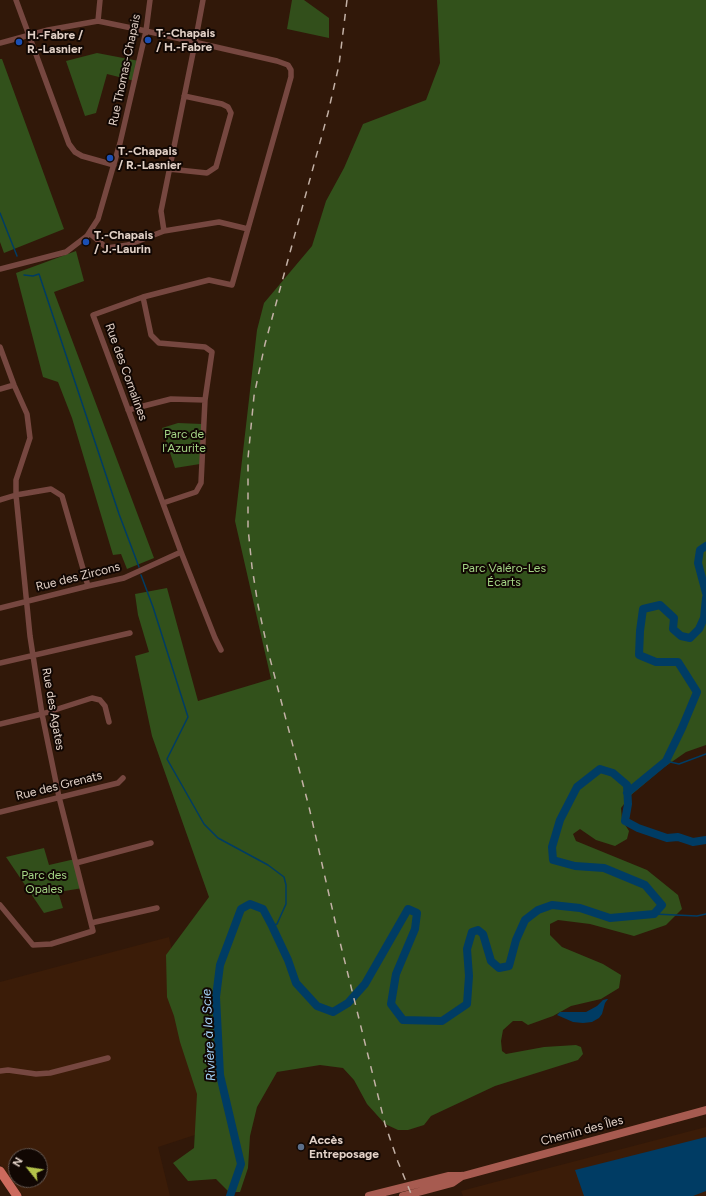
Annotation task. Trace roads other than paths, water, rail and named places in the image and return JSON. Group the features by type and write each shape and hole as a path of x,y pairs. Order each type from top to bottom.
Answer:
{"main road":[{"name":"Chemin des Îles","path":"369,1196 449,1176 463,1176 706,1110"},
{"path":"0,1171 17,1196"},
{"name":"Chemin des Îles","path":"403,1196 452,1183 463,1176"}],"street":[{"path":"16,0 70,144 75,152 82,156 114,165"},
{"path":"98,21 100,0"},
{"name":"Rue Thomas-Chapais","path":"0,269 66,252 89,233 98,219 114,165 146,31 150,0"},
{"path":"164,231 161,211 196,43 203,0"},
{"path":"0,43 48,30 98,21 196,43"},
{"name":"Rue des Cornalines","path":"196,43 277,61 288,65 291,70 291,77 232,285 209,280 143,297 93,315 181,552 214,638 221,650"},
{"path":"169,169 207,173 216,167 231,112 228,107 222,104 184,96"},
{"path":"89,233 107,248 128,245 164,231 219,222 248,229"},
{"path":"143,297 151,335 159,343 205,348 212,352 205,400 201,483 196,492 163,503"},
{"name":"Rue des Agates","path":"0,347 14,385 27,414 30,438 16,480 16,495 33,655 42,714 59,797 92,923"},
{"path":"0,389 14,385"},
{"path":"128,410 171,399 205,400"},
{"path":"0,500 16,495 51,489 62,496 88,586"},
{"name":"Rue des Zircons","path":"0,608 124,578 181,552"},
{"path":"0,663 130,633"},
{"path":"0,724 42,714 92,698 100,700 105,706 109,722"},
{"name":"Rue des Grenats","path":"0,812 118,783 123,778"},
{"path":"76,863 151,843"},
{"path":"0,905 33,945 51,944 93,932 92,923 157,908"},
{"path":"0,1071 8,1070 36,1074 50,1073 108,1058"}],"water":[{"path":"608,999 605,1003 602,1014 599,1018 592,1022 573,1022 557,1015 560,1012 586,1012 597,1006 603,1000"},
{"path":"706,1137 706,1191 693,1196 584,1196 575,1170"}],"waterway":[{"path":"0,213 17,256"},
{"path":"24,275 33,276 39,274 119,514 139,567"},
{"path":"706,546 700,550 698,563 706,593"},
{"path":"141,575 153,607 188,717 167,759 204,824 218,838 268,865 284,877 286,885 286,904 277,924 272,926"},
{"path":"627,793 666,761 697,692 678,662 656,662 639,655 643,609 660,605 674,618 673,629 681,636 690,638 699,629 704,618 706,598"},
{"path":"666,761 679,764 706,754"},
{"name":"Rivière à la Scie","path":"230,1196 241,1164 220,1075 216,997 220,965 241,909 250,904 263,909 288,960 296,983 317,1006 333,1012 348,1003 365,984 408,909 417,913 415,929 396,974 391,1004 403,1020 442,1021 467,1004 469,976 467,949 472,932 478,930 483,934 491,961 499,968 509,966 516,940 525,920 538,910 552,905 580,908 610,918 654,914 662,905 645,885 604,868 575,866 553,860 552,847 560,820 577,787 600,769 613,773 627,785 628,804 625,821 638,828 667,838 678,837 693,842 706,840"},
{"path":"654,914 697,916 706,914"}],"railway":[{"path":"347,0 339,65 328,113 265,344 254,396 248,458 248,528 258,605 268,651 309,807 338,934 385,1124 412,1196"}],"place":[{"name":"T.-Chapais / H.-Fabre","path":"148,40"},
{"name":"H.-Fabre / R.-Lasnier","path":"19,42"},
{"name":"T.-Chapais / R.-Lasnier","path":"110,158"},
{"name":"T.-Chapais / J.-Laurin","path":"86,242"},
{"name":"Accès Entreposage","path":"301,1147"}],"park label":[{"name":"Parc de l'Azurite","path":"184,441"},
{"name":"Parc Valéro-Les Écarts","path":"504,575"},
{"name":"Parc des Opales","path":"44,882"}]}
